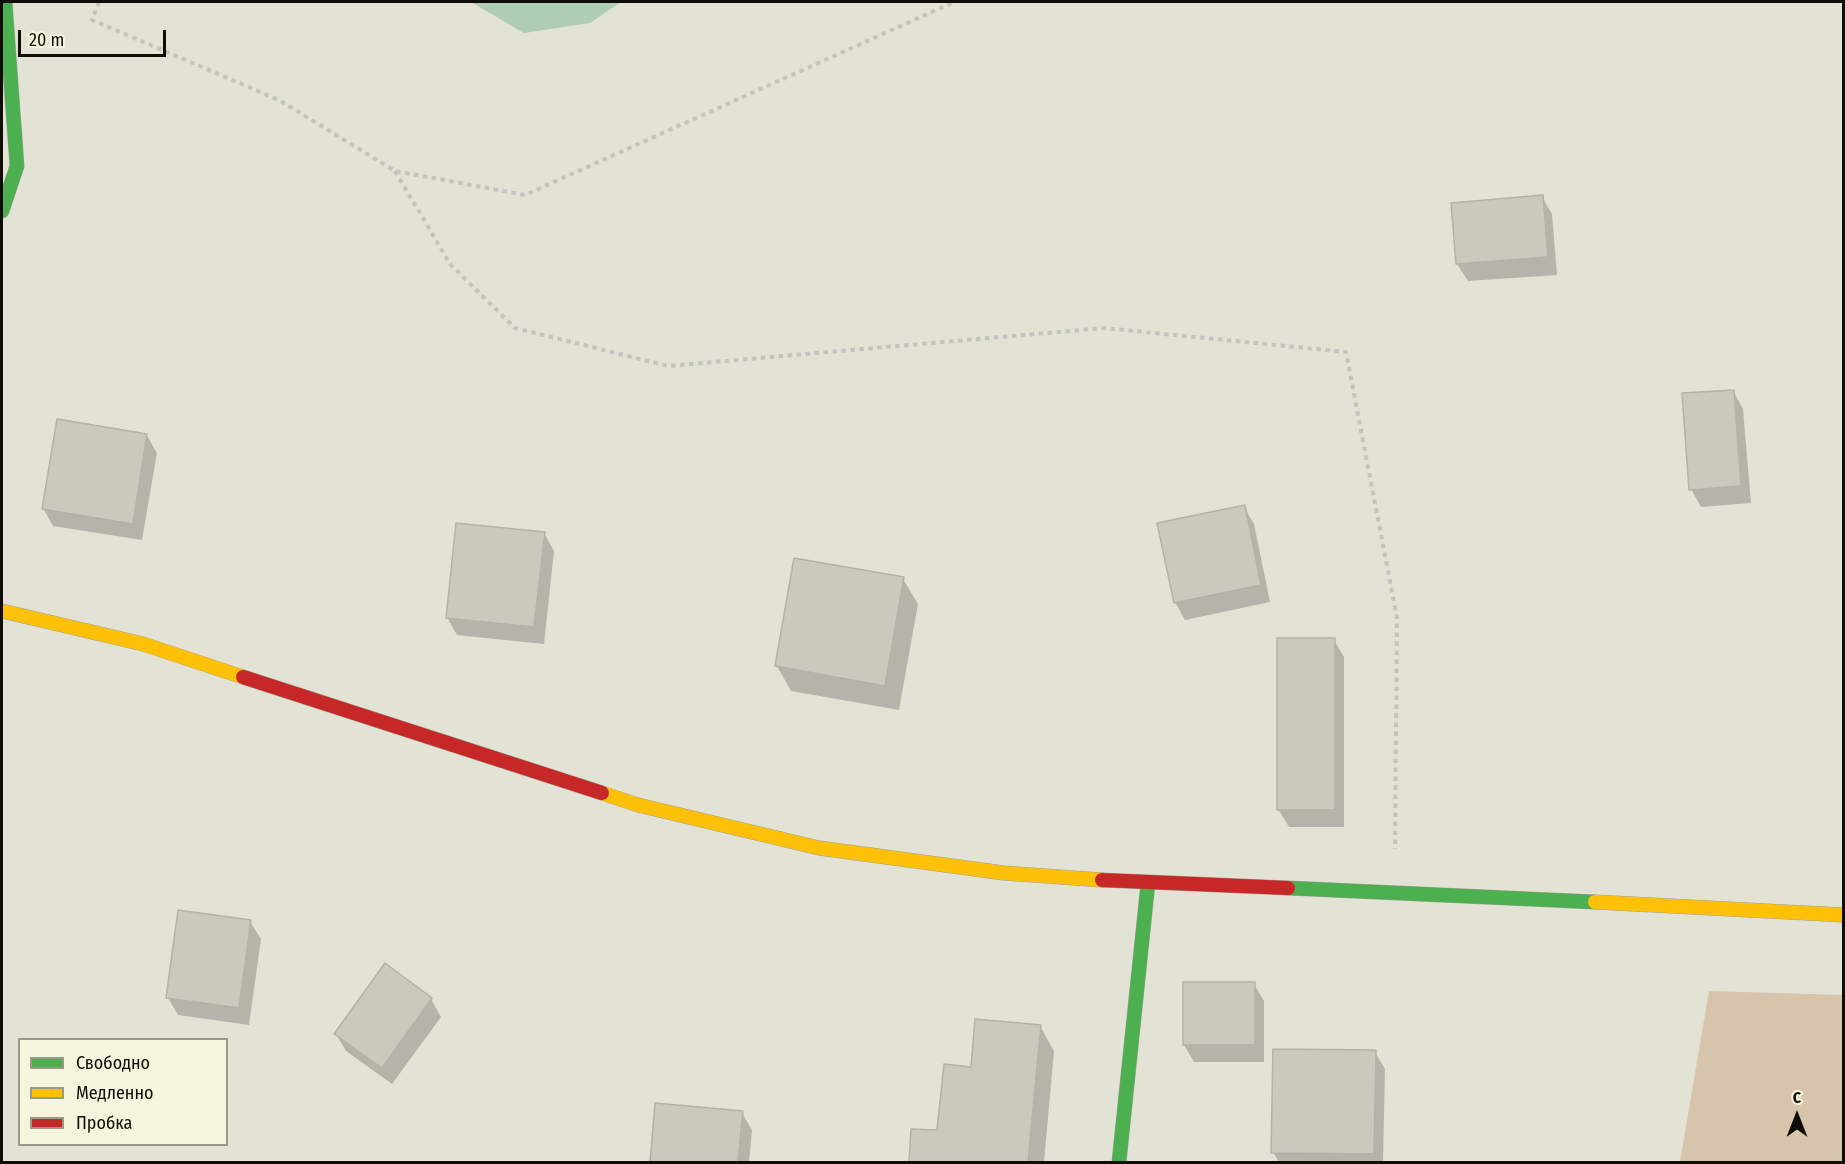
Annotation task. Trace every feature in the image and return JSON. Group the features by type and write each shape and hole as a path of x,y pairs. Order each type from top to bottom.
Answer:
{"street":[{"path":"2,211 18,166 4,2"},
{"path":"2,611 143,644 638,806 819,848 1004,873 1148,883 1394,891 1844,915"},
{"path":"1119,1162 1148,883"}],"path":[{"path":"99,2 92,20 279,100 395,171 525,195 954,2"},
{"path":"395,171 450,264 515,328 668,366 1104,328 1346,352 1397,618 1394,891"}],"shaded area":[{"path":"471,2 621,2 590,23 524,33"},
{"path":"1709,991 1843,995 1843,1162 1680,1162"}],"building":[{"path":"1543,195 1548,257 1456,264 1451,203"},
{"path":"1734,390 1741,486 1689,490 1682,393"},
{"path":"57,419 147,434 133,524 42,509"},
{"path":"1245,505 1261,585 1174,603 1157,523"},
{"path":"456,523 545,532 534,627 446,618"},
{"path":"794,558 904,577 885,686 775,666"},
{"path":"1277,638 1335,638 1335,810 1277,810"},
{"path":"178,910 251,920 239,1008 166,998"},
{"path":"385,963 432,998 382,1068 334,1034"},
{"path":"1183,982 1255,982 1255,1045 1183,1045"},
{"path":"975,1019 1041,1025 1028,1162 909,1162 911,1129 937,1130 944,1064 971,1067"},
{"path":"1273,1049 1376,1050 1374,1154 1271,1153"},
{"path":"655,1103 743,1111 738,1162 650,1162"}],"traffic: fast":[{"path":"2,211 17,166 5,2"},
{"path":"1119,1162 1148,883"},
{"path":"1288,888 1595,902"}],"traffic: slow":[{"path":"2,611 143,644 243,677"},
{"path":"602,793 638,805 819,848 1004,873 1102,880"},
{"path":"1595,902 1844,915"}],"traffic: jam":[{"path":"243,677 602,793"},
{"path":"1102,880 1288,888"}]}
